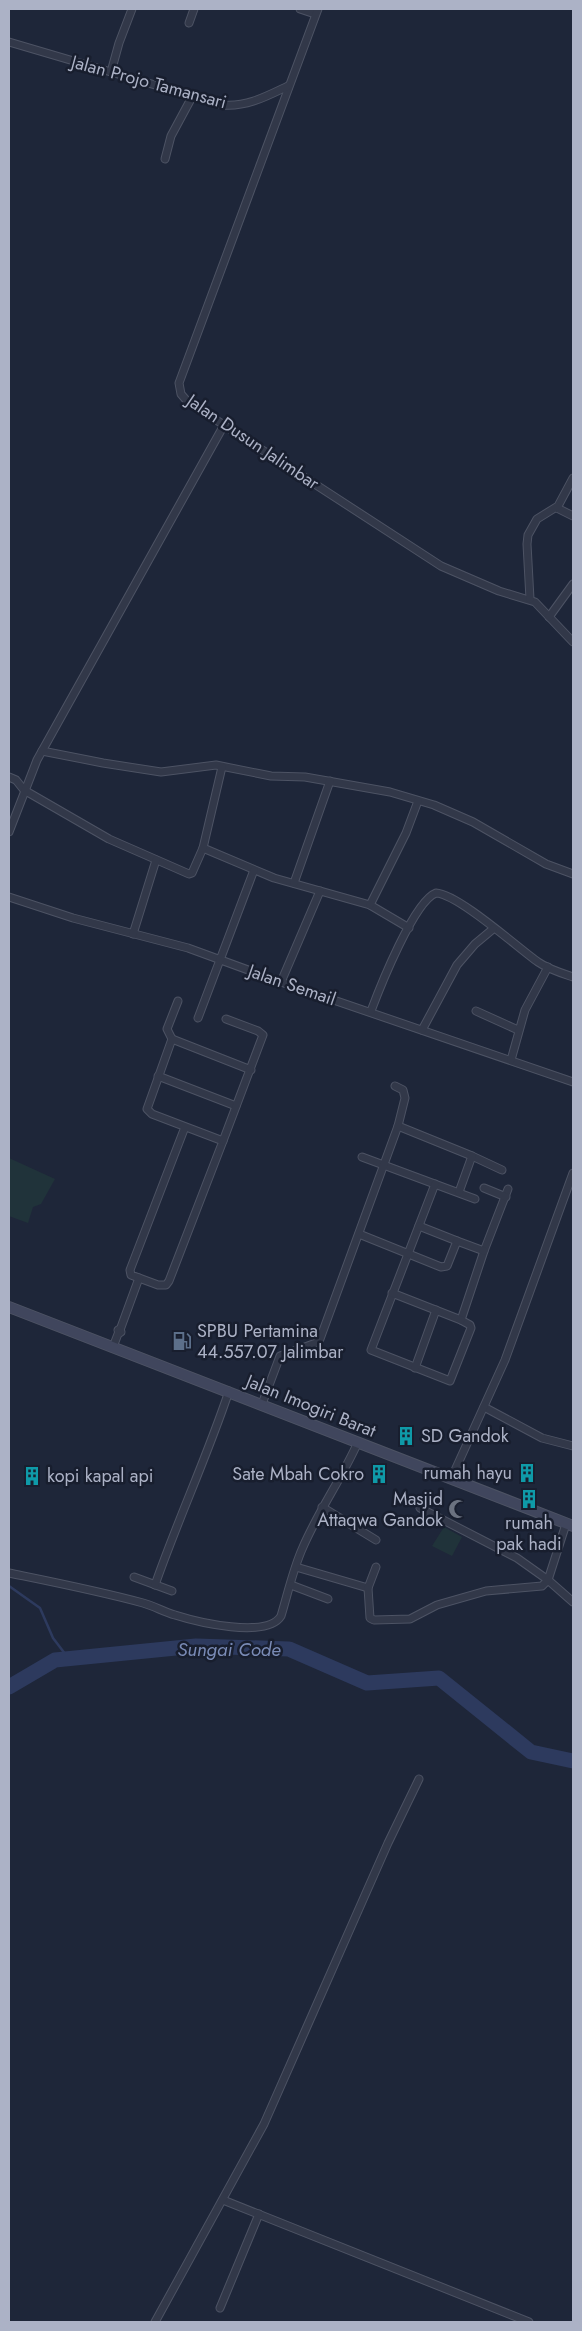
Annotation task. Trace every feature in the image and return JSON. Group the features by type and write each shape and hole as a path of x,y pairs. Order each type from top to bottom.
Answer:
{"main road":[{"name":"Jalan Imogiri Barat","path":"9,1307 229,1391 569,1525"}],"street":[{"path":"111,72 132,9"},
{"path":"189,22 194,9"},
{"path":"300,9 317,12"},
{"name":"Jalan Dusun Jalimbar","path":"317,12 179,383 181,394 187,401 441,566 500,591 530,598"},
{"name":"Jalan Projo Tamansari","path":"9,42 223,105 241,105 253,102 288,86"},
{"path":"165,158 171,136 192,97"},
{"path":"9,832 24,790 42,751 224,425"},
{"path":"573,478 556,508 537,520 528,535 530,598 573,642"},
{"path":"556,508 573,516"},
{"path":"550,617 573,584"},
{"path":"42,751 161,772 210,765 222,766 271,776 330,780 390,792 434,805 473,822 546,864 573,874"},
{"path":"9,777 16,780 24,790 109,839 190,874 203,848 222,766"},
{"path":"294,883 330,780"},
{"path":"370,905 406,833 418,801"},
{"path":"203,848 254,870 370,905 409,928"},
{"path":"132,934 156,860"},
{"path":"198,1018 254,870"},
{"path":"281,982 320,891"},
{"path":"371,1011 386,972 409,928 427,899 436,893 448,896 548,967 573,977"},
{"name":"Jalan Semail","path":"9,897 73,918 188,948 281,982 371,1011 573,1082"},
{"path":"422,1030 457,965 493,929"},
{"path":"511,1060 518,1030 548,967"},
{"path":"178,1000 167,1029 172,1040 251,1070"},
{"path":"476,1011 518,1030"},
{"path":"185,1127 130,1270 132,1275 161,1286 166,1285 169,1281 263,1035 258,1031 226,1019"},
{"path":"172,1040 146,1109 152,1114 223,1141"},
{"path":"158,1076 236,1106"},
{"path":"262,1404 280,1356 316,1343 320,1339 398,1126 405,1098 403,1090 395,1086"},
{"path":"398,1126 502,1170"},
{"path":"460,1192 472,1156"},
{"path":"362,1157 460,1192 474,1199"},
{"path":"451,1479 505,1360 573,1173"},
{"path":"392,1293 470,1325 471,1328 451,1380 371,1351 392,1293 435,1184"},
{"path":"484,1188 506,1197"},
{"path":"461,1320 484,1251 508,1189"},
{"path":"419,1226 484,1251"},
{"path":"359,1234 445,1267 449,1264 457,1241"},
{"path":"113,1347 139,1278"},
{"path":"414,1368 436,1310"},
{"path":"155,1584 172,1534 215,1431 229,1391"},
{"path":"484,1407 542,1438 573,1446"},
{"path":"9,1573 144,1603 176,1615 207,1623 242,1627 275,1624 281,1616 302,1548 322,1507 346,1469 358,1442"},
{"path":"322,1507 376,1540"},
{"path":"420,1508 517,1558 548,1580 573,1602"},
{"path":"376,1567 368,1588 372,1620 410,1619 437,1605 486,1591 542,1586 548,1580 569,1525"},
{"path":"296,1568 368,1588"},
{"path":"134,1577 172,1591"},
{"path":"291,1585 328,1599"},
{"path":"155,2322 264,2124 388,1843 419,1779"},
{"path":"223,2200 530,2322"},
{"path":"220,2308 259,2214"}],"shaded area":[{"path":"9,1158 55,1179 41,1204 33,1207 28,1223 9,1216"},
{"path":"444,1527 462,1537 452,1556 432,1546"}],"waterway":[{"path":"9,1586 40,1608 53,1638 69,1659"},
{"name":"Sungai Code","path":"9,1687 55,1660 196,1646 289,1649 367,1683 439,1678 531,1752 573,1761"}],"place":[{"name":"SPBU Pertamina 44.557.07 Jalimbar","path":"182,1341"},
{"name":"SD Gandok","path":"406,1436"},
{"name":"rumah hayu","path":"527,1473"},
{"name":"Sate Mbah Cokro","path":"379,1474"},
{"name":"kopi kapal api","path":"32,1476"},
{"name":"rumah pak hadi","path":"529,1499"},
{"name":"Masjid Attaqwa Gandok","path":"458,1509"}]}
